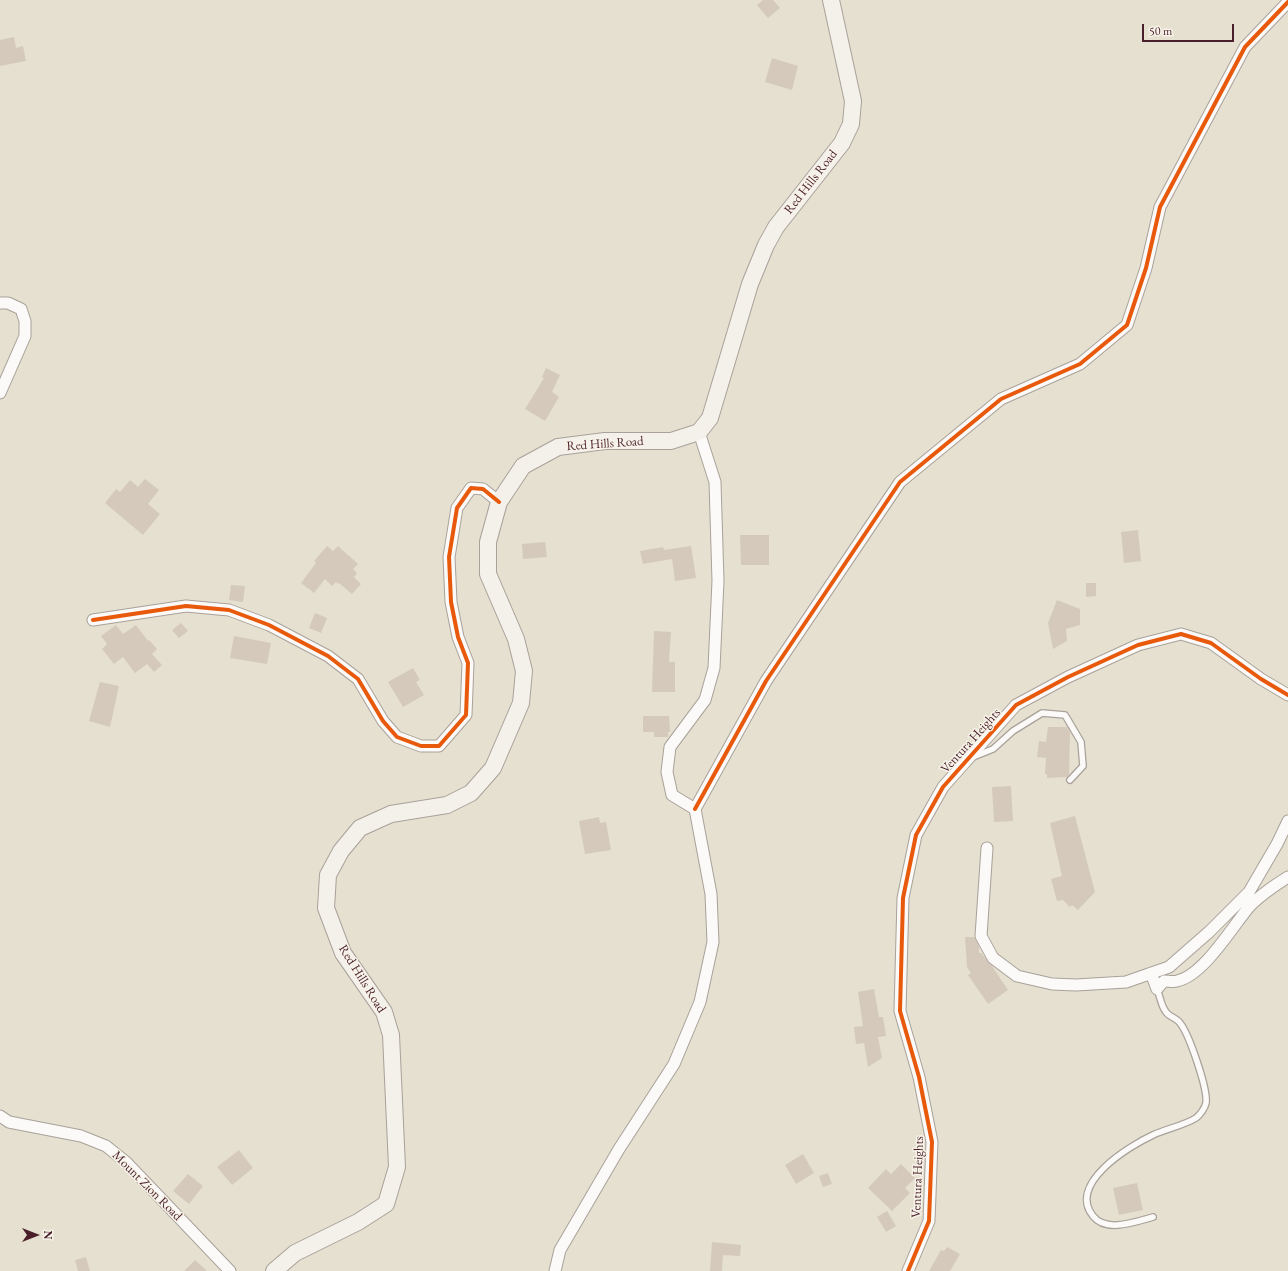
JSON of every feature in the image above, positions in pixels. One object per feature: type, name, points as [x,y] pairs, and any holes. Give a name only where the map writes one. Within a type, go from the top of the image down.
[{"type":"main road","name":"Red Hills Road","points":[[274,1271],[295,1253],[358,1222],[386,1204],[398,1167],[391,1035],[384,1012],[343,954],[326,908],[328,874],[341,852],[360,828],[391,814],[447,805],[472,793],[493,768],[521,703],[524,671],[516,639],[488,574],[488,542],[499,502],[523,466],[558,447],[605,441],[671,441],[699,432],[710,418],[750,284],[766,245],[776,227],[842,143],[851,124],[853,101],[831,0]]},
{"type":"street","points":[[556,1271],[560,1250],[619,1149],[674,1064],[700,1002],[713,942],[711,894],[695,809],[766,681],[900,482],[1001,399],[1080,364],[1127,325],[1146,268],[1160,207],[1245,47],[1288,2]]},
{"type":"street","points":[[0,303],[8,303],[21,309],[25,321],[25,336],[0,393]]},
{"type":"street","points":[[695,809],[672,795],[667,772],[670,747],[705,700],[714,668],[718,581],[715,482],[699,432]]},
{"type":"street","points":[[93,620],[186,606],[236,612],[269,625],[328,656],[358,679],[383,721],[398,737],[421,746],[439,746],[466,715],[468,663],[458,637],[451,602],[449,557],[457,508],[471,488],[483,489],[499,502]]},
{"type":"street","name":"Ventura Heights","points":[[908,1271],[929,1220],[932,1142],[919,1077],[900,1011],[903,898],[916,835],[943,787],[1016,705],[1068,677],[1138,645],[1181,634],[1211,642],[1261,679],[1288,695]]},
{"type":"street","points":[[987,848],[981,936],[993,958],[1017,976],[1052,984],[1076,985],[1126,982],[1169,967],[1209,932],[1249,892],[1277,844],[1288,821]]},
{"type":"street","points":[[1157,990],[1164,981],[1176,981],[1190,976],[1223,943],[1249,907],[1270,889],[1288,877]]},
{"type":"street","points":[[1151,973],[1157,990]]},
{"type":"street","name":"Mount Zion Road","points":[[0,1116],[9,1122],[81,1136],[106,1146],[126,1162],[230,1271]]},
{"type":"lane","points":[[968,759],[993,749],[1013,731],[1042,713],[1065,715],[1081,742],[1083,766],[1070,780]]},
{"type":"lane","points":[[1153,1217],[1134,1223],[1106,1224],[1096,1220],[1085,1199],[1087,1189],[1099,1173],[1126,1149],[1154,1134],[1196,1118],[1202,1112],[1206,1104],[1206,1093],[1199,1066],[1180,1022],[1166,1013],[1157,990]]},
{"type":"building","points":[[763,0],[773,0],[780,8],[768,18],[757,5]]},
{"type":"building","points":[[14,37],[16,48],[23,46],[26,61],[0,66],[0,40]]},
{"type":"building","points":[[772,58],[798,66],[792,90],[765,82]]},
{"type":"building","points":[[546,368],[560,375],[552,392],[559,397],[545,421],[525,409],[544,378],[542,377]]},
{"type":"building","points":[[145,479],[159,490],[148,504],[160,514],[143,535],[105,503],[116,489],[120,492],[130,480],[138,487]]},
{"type":"building","points":[[1138,530],[1141,561],[1124,563],[1121,532]]},
{"type":"building","points":[[740,535],[769,535],[769,565],[741,565]]},
{"type":"building","points":[[545,542],[547,557],[523,559],[522,544]]},
{"type":"building","points":[[327,546],[333,551],[338,546],[358,564],[353,569],[357,573],[354,577],[361,584],[352,594],[339,583],[338,584],[336,582],[332,586],[325,579],[314,593],[301,583],[316,563],[314,561]]},
{"type":"building","points":[[691,546],[696,578],[675,581],[672,559],[643,564],[640,551],[663,547],[664,550]]},
{"type":"building","points":[[1086,583],[1096,583],[1096,596],[1086,597]]},
{"type":"building","points":[[231,585],[245,586],[243,602],[229,600]]},
{"type":"building","points":[[1057,600],[1080,609],[1080,625],[1066,629],[1067,641],[1053,649],[1048,623]]},
{"type":"building","points":[[315,613],[327,618],[321,633],[309,628]]},
{"type":"building","points":[[181,623],[188,631],[179,638],[172,630]]},
{"type":"building","points":[[116,625],[123,634],[136,625],[148,641],[149,640],[157,649],[152,654],[162,665],[154,672],[147,664],[135,673],[123,657],[114,664],[102,649],[107,644],[101,636]]},
{"type":"building","points":[[654,631],[671,632],[669,662],[675,662],[675,692],[652,692]]},
{"type":"building","points":[[234,636],[271,643],[267,664],[230,658]]},
{"type":"building","points":[[413,668],[420,680],[416,682],[424,695],[403,707],[388,682]]},
{"type":"building","points":[[100,682],[119,686],[110,727],[89,721]]},
{"type":"building","points":[[643,716],[669,716],[670,732],[668,732],[668,737],[654,737],[654,732],[643,732]]},
{"type":"building","points":[[1048,727],[1067,727],[1070,732],[1069,775],[1067,777],[1047,778],[1047,774],[1045,774],[1046,758],[1037,757],[1039,741],[1046,742]]},
{"type":"building","points":[[1011,786],[1013,821],[994,822],[992,787]]},
{"type":"building","points":[[1075,816],[1095,892],[1078,910],[1072,905],[1070,907],[1063,900],[1057,901],[1051,879],[1062,876],[1050,823]]},
{"type":"building","points":[[599,817],[600,823],[606,822],[611,850],[585,854],[579,821]]},
{"type":"building","points":[[965,937],[974,937],[979,946],[979,953],[981,953],[992,966],[1008,990],[988,1004],[968,975],[971,973],[967,967]]},
{"type":"building","points":[[874,989],[879,1017],[883,1017],[886,1036],[878,1037],[882,1058],[868,1067],[864,1043],[856,1044],[854,1027],[863,1026],[858,992]]},
{"type":"building","points":[[239,1150],[253,1168],[232,1185],[217,1167]]},
{"type":"building","points":[[803,1154],[814,1173],[796,1184],[785,1165]]},
{"type":"building","points":[[901,1164],[915,1178],[905,1188],[910,1193],[892,1211],[868,1188],[886,1169],[891,1174]]},
{"type":"building","points":[[828,1173],[832,1184],[823,1187],[819,1176]]},
{"type":"building","points":[[188,1174],[203,1186],[189,1204],[173,1191]]},
{"type":"building","points":[[1137,1183],[1143,1210],[1119,1215],[1113,1188]]},
{"type":"building","points":[[887,1211],[896,1226],[886,1232],[877,1217]]},
{"type":"building","points":[[712,1242],[741,1245],[740,1256],[723,1255],[722,1271],[710,1271]]},
{"type":"building","points":[[947,1247],[960,1254],[950,1271],[929,1271],[941,1250],[944,1251]]},
{"type":"building","points":[[86,1257],[90,1271],[78,1271],[75,1260]]},
{"type":"building","points":[[195,1260],[207,1271],[184,1271]]},
{"type":"cycle path","points":[[695,809],[766,681],[900,482],[1001,399],[1080,364],[1127,325],[1146,268],[1160,207],[1245,47],[1288,2]]},
{"type":"cycle path","points":[[93,620],[186,606],[229,610],[269,625],[328,656],[358,679],[383,721],[397,737],[421,746],[439,746],[466,715],[468,663],[458,637],[451,602],[449,557],[457,508],[471,488],[483,489],[499,502]]},
{"type":"cycle path","points":[[908,1271],[929,1221],[932,1142],[919,1077],[900,1011],[903,898],[916,835],[943,787],[1016,705],[1068,677],[1138,645],[1181,634],[1211,643],[1261,679],[1288,695]]}]
